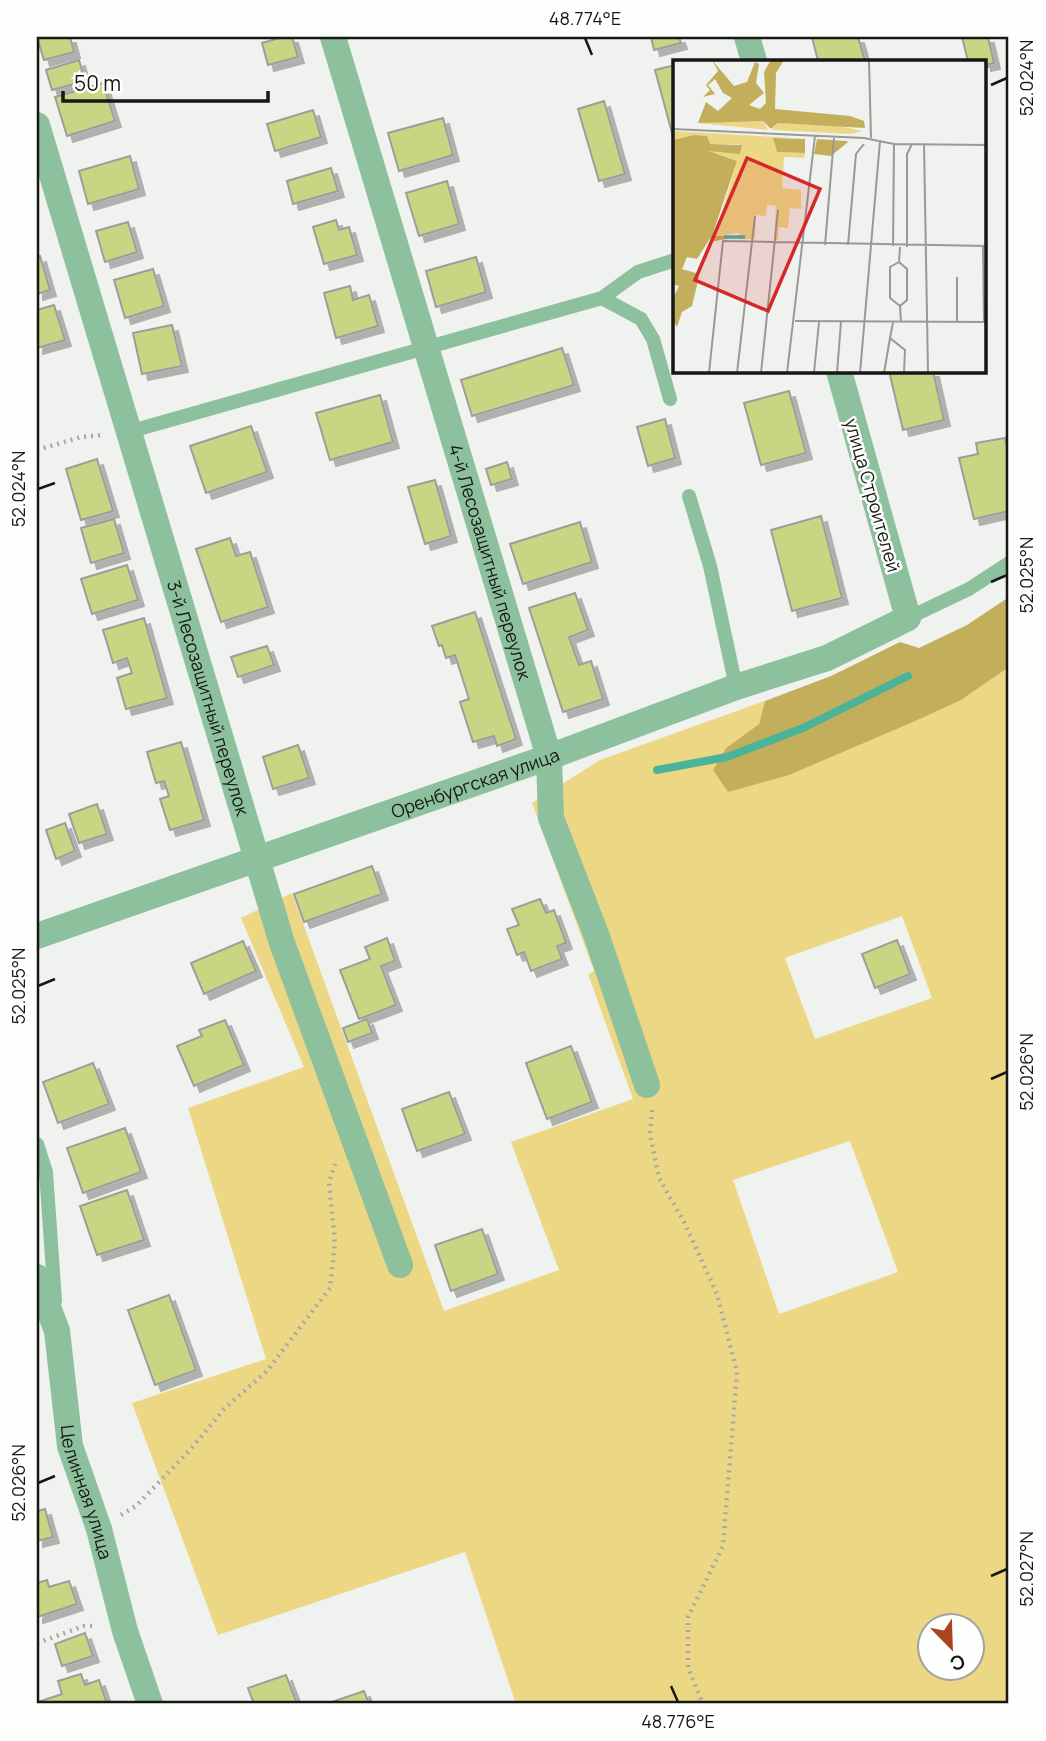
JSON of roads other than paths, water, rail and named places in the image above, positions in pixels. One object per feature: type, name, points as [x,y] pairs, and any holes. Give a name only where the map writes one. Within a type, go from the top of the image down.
[{"type":"street","name":"4-й Лесозащитный переулок","points":[[333,37],[549,757],[551,818],[596,934],[647,1085]]},
{"type":"street","points":[[747,37],[754,60]]},
{"type":"street","name":"3-й Лесозащитный переулок","points":[[37,125],[282,943],[400,1265]]},
{"type":"street","name":"улица Строителей","points":[[840,373],[908,618]]},
{"type":"street","name":"Оренбургская улица","points":[[37,936],[549,757],[736,687],[827,658],[908,618]]},
{"type":"street","name":"Целинная улица","points":[[37,1277],[57,1331],[70,1446],[99,1529],[125,1631],[149,1704]]},
{"type":"lane","points":[[128,432],[602,298],[638,272],[673,261]]},
{"type":"lane","points":[[602,298],[642,319],[653,338],[670,399]]},
{"type":"lane","points":[[689,496],[710,566],[736,687]]},
{"type":"lane","points":[[908,618],[969,589],[1009,564]]},
{"type":"lane","points":[[37,1144],[46,1172],[57,1331]]},
{"type":"waterway","points":[[657,770],[727,757],[803,728],[908,676]]}]
